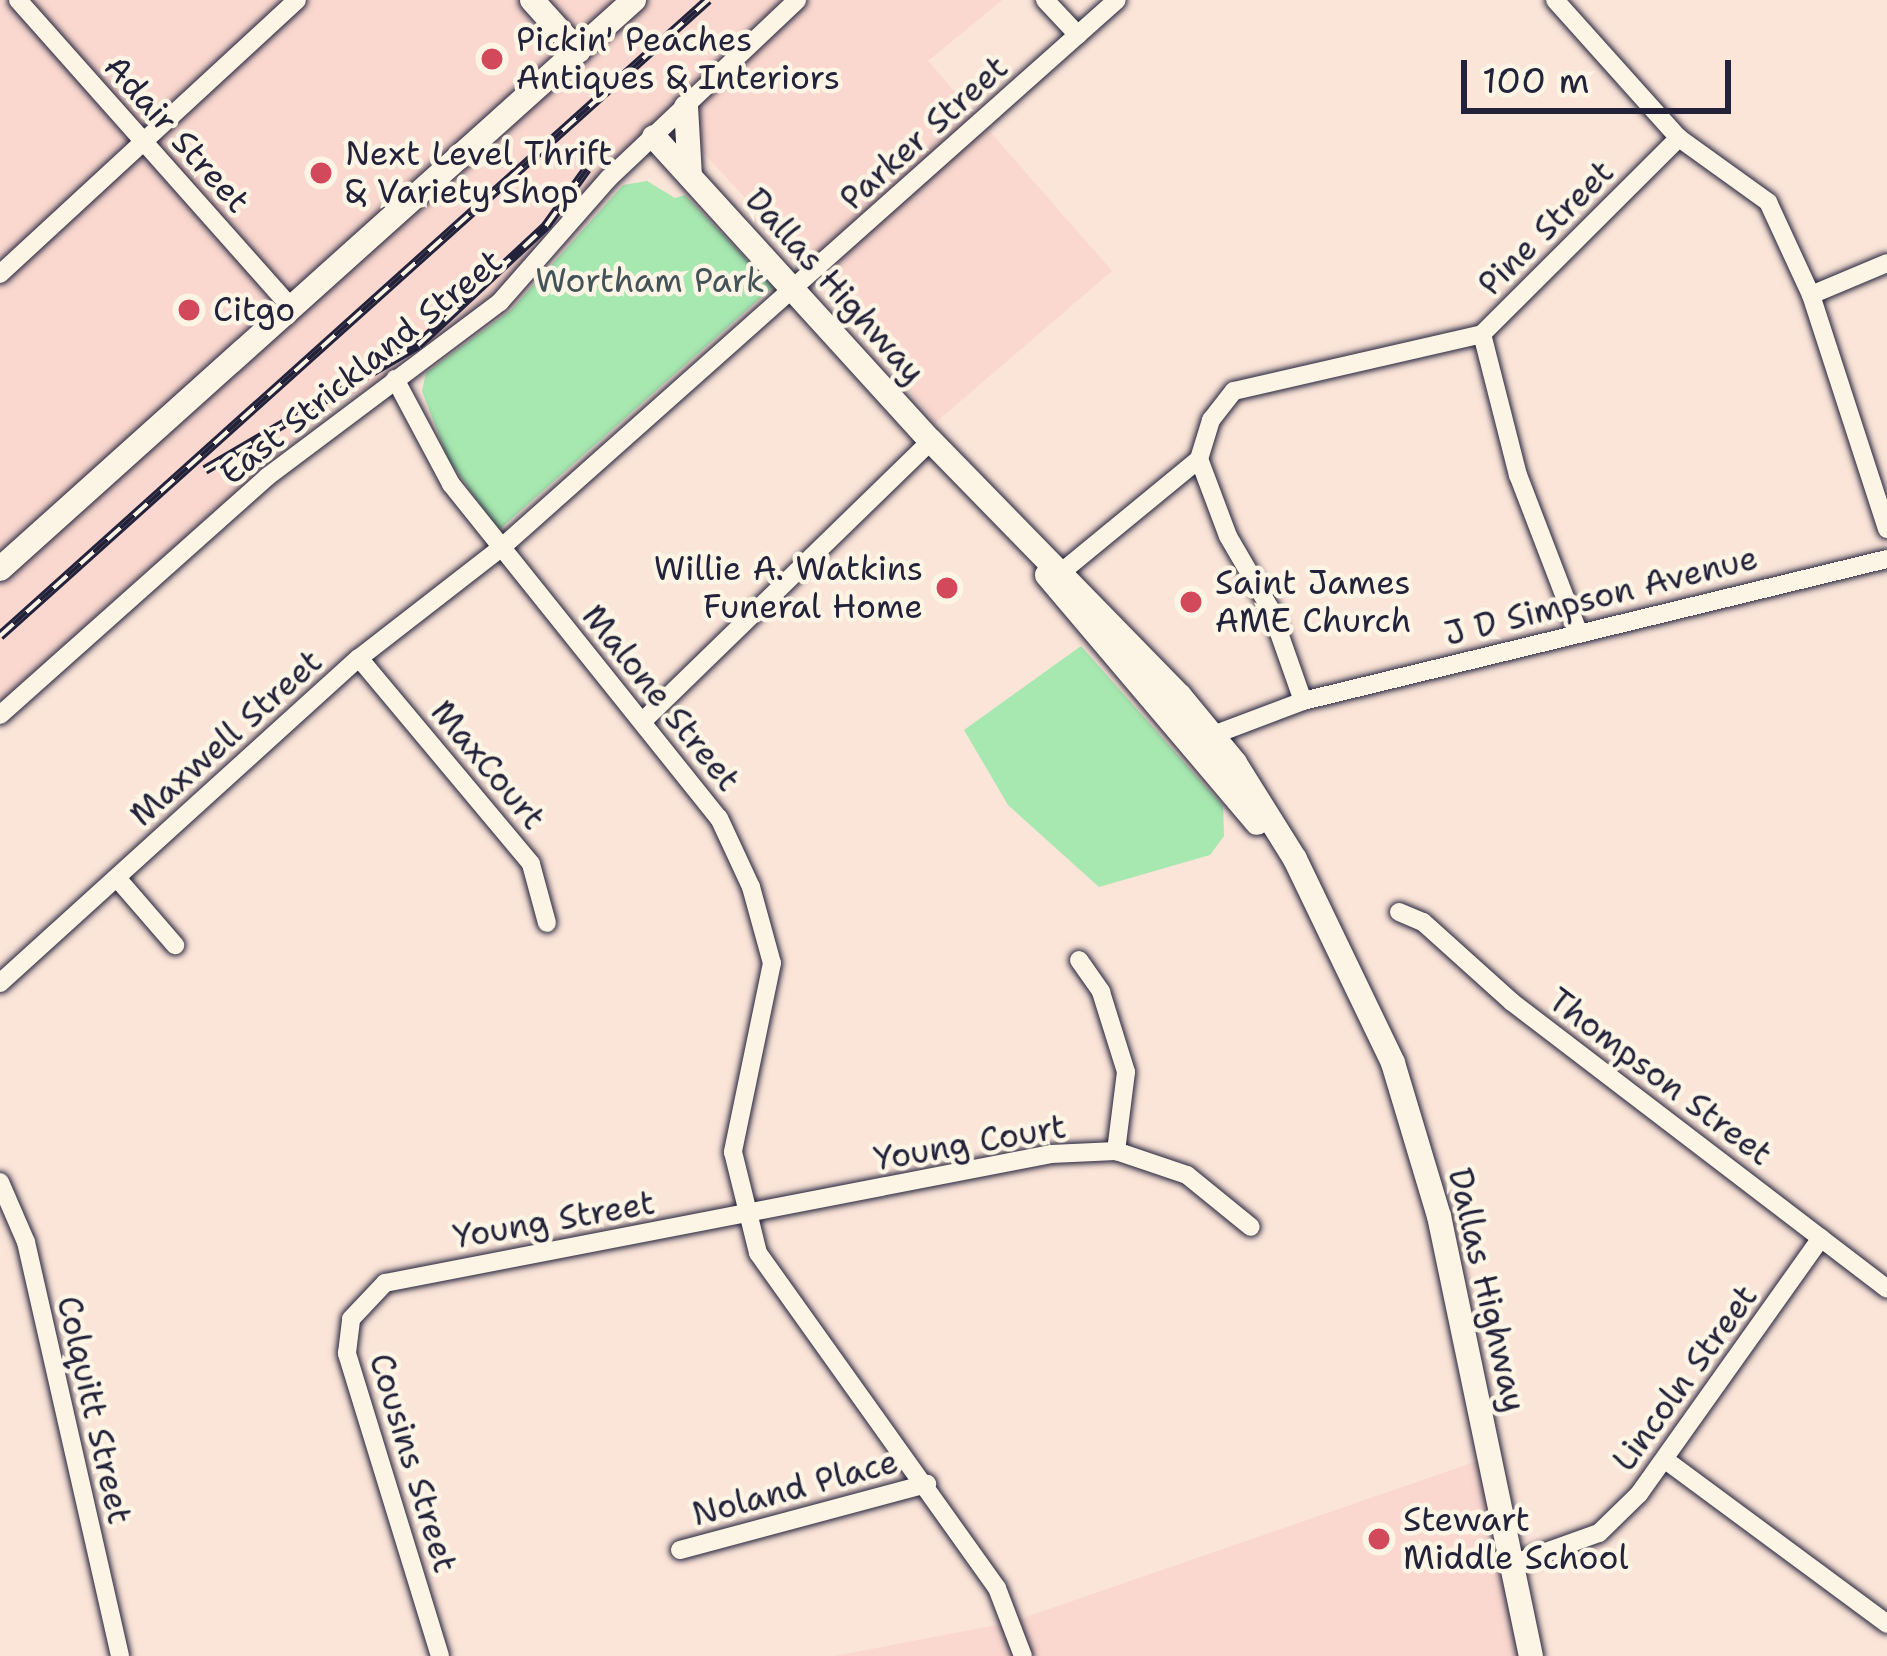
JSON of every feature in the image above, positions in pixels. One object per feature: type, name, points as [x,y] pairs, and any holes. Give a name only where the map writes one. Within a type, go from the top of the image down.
[{"type":"main road","points":[[532,0],[578,51]]},
{"type":"main road","points":[[3,560],[634,0]]},
{"type":"main road","points":[[686,107],[690,176]]},
{"type":"main road","name":"Dallas Highway","points":[[654,137],[1203,738]]},
{"type":"main road","name":"Dallas Highway","points":[[967,478],[1064,570],[1203,738],[1295,859],[1340,951],[1394,1064],[1439,1216],[1531,1656]]},
{"type":"street","name":"Adair Street","points":[[18,0],[291,308]]},
{"type":"street","points":[[0,274],[297,0]]},
{"type":"street","name":"East Strickland Street","points":[[0,715],[267,477],[500,302],[654,137],[797,0]]},
{"type":"street","points":[[1045,0],[1078,35]]},
{"type":"street","name":"Parker Street","points":[[501,548],[1117,0]]},
{"type":"street","points":[[1555,0],[1679,138],[1768,202],[1811,295],[1887,529]]},
{"type":"street","name":"Pine Street","points":[[1199,459],[1210,420],[1234,391],[1482,334],[1679,138]]},
{"type":"street","points":[[1811,295],[1887,263]]},
{"type":"street","points":[[1482,334],[1518,475],[1578,631]]},
{"type":"street","name":"Malone Street","points":[[395,379],[451,484],[645,719],[719,818],[751,887],[772,963],[734,1152],[758,1253],[997,1588],[1023,1656]]},
{"type":"street","points":[[645,719],[932,441]]},
{"type":"street","points":[[1064,570],[1199,459],[1228,536],[1271,610],[1303,701]]},
{"type":"street","name":"Maxwell Street","points":[[0,983],[359,658],[501,548]]},
{"type":"street","name":"J D Simpson Avenue","points":[[1203,738],[1303,701],[1887,559]]},
{"type":"street","name":"MaxCourt","points":[[359,658],[531,864],[547,922]]},
{"type":"street","points":[[116,878],[175,945]]},
{"type":"street","name":"Thompson Street","points":[[1399,912],[1423,922],[1512,1002],[1887,1289]]},
{"type":"street","points":[[1079,961],[1101,992],[1126,1072],[1116,1151]]},
{"type":"street","name":"Young Court","points":[[751,1217],[1051,1154],[1116,1151],[1187,1174],[1251,1227]]},
{"type":"street","name":"Colquitt Street","points":[[0,1182],[26,1242],[120,1656]]},
{"type":"street","name":"Young Street","points":[[370,1292],[523,1253],[751,1217]]},
{"type":"street","name":"Lincoln Street","points":[[1515,1563],[1599,1533],[1667,1461],[1821,1238]]},
{"type":"street","name":"Cousins Street","points":[[370,1292],[351,1319],[347,1353],[440,1656]]},
{"type":"street","points":[[1667,1461],[1887,1624]]},
{"type":"street","name":"Noland Place","points":[[680,1550],[927,1484]]},
{"type":"shaded area","points":[[0,0],[1002,0],[928,61],[1112,271],[935,423],[825,284],[685,133],[592,184],[495,295],[395,379],[342,398],[0,701]]},
{"type":"shaded area","name":"Stewart Middle School","points":[[1492,1456],[1528,1656],[835,1656],[1012,1622]]},
{"type":"green space","name":"Wortham Park","points":[[647,181],[675,198],[685,195],[773,287],[499,530],[448,459],[422,391],[426,373],[511,310],[623,185]]},
{"type":"green space","points":[[1081,646],[1223,806],[1224,836],[1210,855],[1099,887],[1008,805],[964,730]]},
{"type":"railway","points":[[0,636],[708,0]]},
{"type":"railway","points":[[205,470],[418,345],[546,226],[587,169]]},
{"type":"place","name":"Pickin' Peaches Antiques & Interiors","points":[[492,59]]},
{"type":"place","name":"Next Level Thrift & Variety Shop","points":[[321,173]]},
{"type":"place","name":"Citgo","points":[[189,310]]},
{"type":"place","name":"Willie A. Watkins Funeral Home","points":[[947,588]]},
{"type":"place","name":"Saint James AME Church","points":[[1191,602]]},
{"type":"place","name":"Stewart Middle School","points":[[1379,1539]]}]
